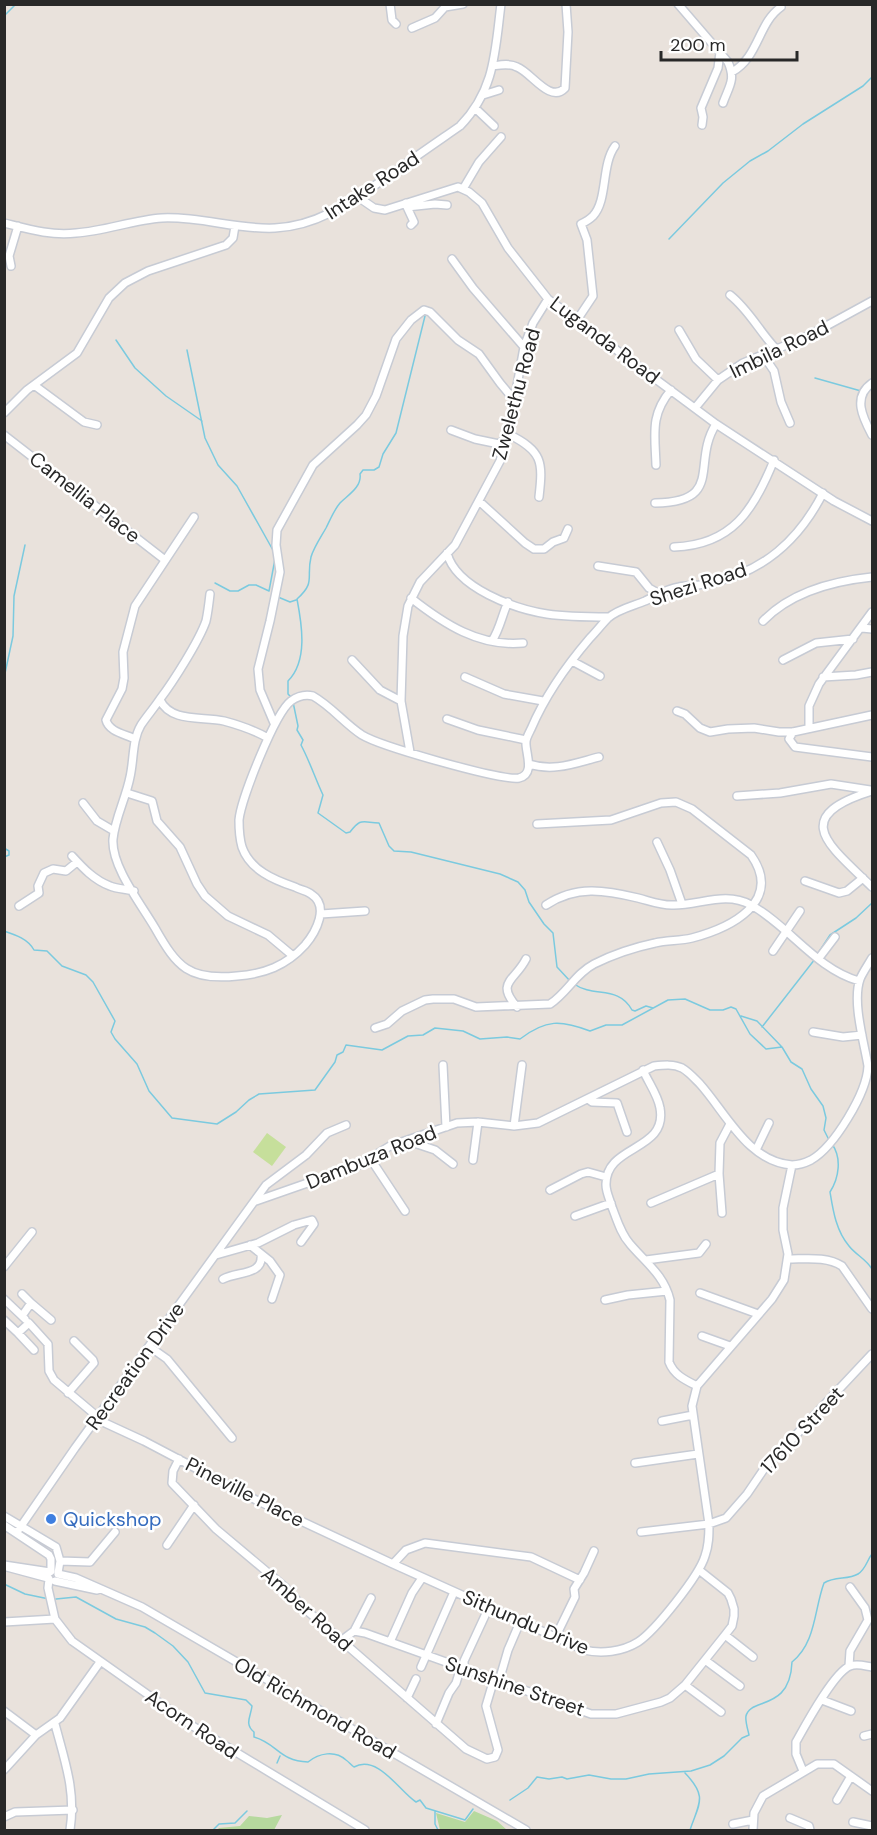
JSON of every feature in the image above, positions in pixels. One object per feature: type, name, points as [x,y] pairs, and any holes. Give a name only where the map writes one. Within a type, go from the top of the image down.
[{"type":"street","points":[[390,4],[392,20],[396,24]]},
{"type":"street","points":[[412,28],[435,18],[445,7],[463,4]]},
{"type":"street","name":"Intake Road","points":[[4,223],[43,232],[72,234],[163,218],[275,228],[302,224],[329,215],[460,126],[475,108],[483,95],[493,66],[501,4]]},
{"type":"street","points":[[493,66],[518,67],[545,90],[561,92],[565,88],[566,77],[568,32],[566,4]]},
{"type":"street","points":[[678,4],[728,62],[732,72],[731,85],[723,103]]},
{"type":"street","points":[[732,72],[743,65],[754,50],[771,15],[781,6]]},
{"type":"street","points":[[702,125],[701,108],[718,68],[720,52]]},
{"type":"street","points":[[483,95],[500,90]]},
{"type":"street","points":[[475,108],[494,126]]},
{"type":"street","points":[[407,205],[458,187],[463,189],[466,180],[479,162],[501,137]]},
{"type":"street","points":[[577,320],[593,296],[587,240],[581,224],[592,217],[598,207],[607,166],[615,146]]},
{"type":"street","name":"Luganda Road","points":[[463,189],[482,203],[508,248],[548,299],[716,423],[846,508],[873,521]]},
{"type":"street","points":[[358,197],[369,206],[379,210],[407,205],[447,205]]},
{"type":"street","points":[[407,205],[414,222],[411,225]]},
{"type":"street","points":[[11,266],[9,256],[18,226]]},
{"type":"street","points":[[4,413],[34,385],[77,354],[109,298],[120,287],[148,271],[226,245],[233,238],[235,226]]},
{"type":"street","points":[[452,259],[473,288],[524,347]]},
{"type":"street","points":[[730,295],[749,312],[760,332],[776,349]]},
{"type":"street","name":"Zwelethu Road","points":[[410,752],[401,701],[405,621],[411,598],[420,582],[455,545],[500,461],[508,435],[524,347],[533,323],[548,299]]},
{"type":"street","name":"Imbila Road","points":[[695,408],[718,380],[743,363],[808,336],[873,301]]},
{"type":"street","points":[[274,723],[260,690],[258,666],[280,572],[276,537],[283,518],[300,492],[313,465],[366,415],[376,396],[392,347],[400,333],[420,312],[427,310],[458,340],[478,354],[515,401]]},
{"type":"street","points":[[679,330],[696,359],[718,380]]},
{"type":"street","points":[[763,355],[774,371],[781,402],[790,423]]},
{"type":"street","points":[[873,383],[864,392],[860,404],[866,423],[873,435]]},
{"type":"street","points":[[34,385],[84,422],[97,425]]},
{"type":"street","points":[[656,465],[655,417],[658,408],[671,390]]},
{"type":"street","points":[[655,503],[686,499],[698,490],[704,474],[707,440],[716,423]]},
{"type":"street","points":[[451,430],[475,439],[499,444],[508,435],[524,443],[539,457],[541,467],[539,497]]},
{"type":"street","name":"Camellia Place","points":[[4,435],[165,560]]},
{"type":"street","points":[[674,547],[708,542],[739,520],[757,499],[774,460]]},
{"type":"street","name":"Shezi Road","points":[[526,740],[543,701],[572,661],[609,617],[658,593],[678,587],[710,584],[748,570],[787,545],[800,531],[823,493]]},
{"type":"street","points":[[479,501],[534,549],[542,550],[564,538],[568,529]]},
{"type":"street","points":[[135,739],[112,729],[106,720],[123,683],[123,652],[132,615],[141,595],[194,517]]},
{"type":"street","points":[[447,553],[451,565],[457,572],[487,594],[528,610],[550,615],[609,617]]},
{"type":"street","points":[[598,566],[636,572],[649,588],[658,593]]},
{"type":"street","points":[[762,621],[778,608],[808,591],[844,581],[873,577]]},
{"type":"street","points":[[210,594],[202,630],[160,700],[140,726],[135,739],[127,793],[114,831],[113,844],[117,861],[176,961],[195,973],[220,977],[261,974],[285,963],[312,935],[321,914],[321,906],[314,895],[266,874],[250,861],[241,844],[239,820],[242,805],[274,723],[291,701],[297,697],[309,695],[318,699],[374,742],[505,778],[518,778],[528,772],[526,740],[478,730],[447,718]]},
{"type":"street","points":[[411,598],[473,638],[523,643]]},
{"type":"street","points":[[492,640],[497,634],[508,602]]},
{"type":"street","points":[[809,728],[809,706],[823,677],[873,612]]},
{"type":"street","points":[[862,628],[873,629]]},
{"type":"street","points":[[783,660],[816,643],[853,639]]},
{"type":"street","points":[[352,660],[380,690],[401,701]]},
{"type":"street","points":[[572,661],[600,676]]},
{"type":"street","points":[[823,677],[873,672]]},
{"type":"street","points":[[465,677],[504,694],[543,701]]},
{"type":"street","points":[[160,700],[163,707],[180,716],[221,721],[248,728],[268,738]]},
{"type":"street","points":[[677,711],[685,714],[705,731],[710,732],[754,728],[793,732],[873,715]]},
{"type":"street","points":[[793,732],[789,739],[795,747],[873,757]]},
{"type":"street","points":[[529,764],[545,768],[562,767],[599,757]]},
{"type":"street","points":[[737,796],[780,793],[831,784],[873,791]]},
{"type":"street","points":[[873,791],[833,807],[823,821],[822,829],[833,848],[873,887]]},
{"type":"street","points":[[127,793],[152,801],[158,821],[180,847],[205,896],[228,916],[268,935],[293,956]]},
{"type":"street","points":[[375,1028],[387,1024],[402,1011],[425,1000],[454,999],[476,1007],[550,1004],[575,977],[595,964],[654,943],[689,939],[708,933],[746,914],[754,906],[761,885],[756,863],[751,855],[692,809],[682,804],[668,801],[611,820],[537,824]]},
{"type":"street","points":[[83,803],[99,823],[114,831]]},
{"type":"street","points":[[657,842],[682,904]]},
{"type":"street","points":[[19,906],[39,893],[38,886],[44,873],[53,869],[66,871],[75,859],[86,871],[106,884],[134,891]]},
{"type":"street","points":[[805,881],[843,893],[863,878]]},
{"type":"street","points":[[546,905],[561,895],[601,890],[655,903],[682,904],[722,898],[737,900],[754,906],[838,973],[859,981]]},
{"type":"street","points":[[321,914],[365,911]]},
{"type":"street","points":[[773,951],[800,911]]},
{"type":"street","points":[[819,958],[835,937]]},
{"type":"street","points":[[643,1070],[660,1108],[660,1119],[651,1138],[618,1157],[612,1163],[606,1177],[606,1188],[627,1240],[660,1275],[668,1291],[669,1362],[675,1373],[697,1386],[775,1294],[784,1280],[788,1259],[782,1220],[792,1165],[810,1160],[824,1150],[868,1077],[857,1002],[859,981],[873,958]]},
{"type":"street","points":[[517,1007],[508,996],[507,987],[526,959]]},
{"type":"street","points":[[813,1032],[843,1037],[862,1035]]},
{"type":"street","points":[[443,1065],[446,1127]]},
{"type":"street","points":[[514,1126],[522,1065]]},
{"type":"street","name":"Dambuza Road","points":[[256,1201],[345,1171],[390,1146],[457,1123],[478,1122],[514,1126],[538,1123],[643,1070],[668,1065],[683,1069],[705,1090],[730,1124],[756,1150],[776,1163],[792,1165]]},
{"type":"street","points":[[588,1099],[592,1102],[617,1102],[627,1132]]},
{"type":"street","points":[[473,1160],[478,1122]]},
{"type":"street","points":[[756,1150],[769,1123]]},
{"type":"street","points":[[722,1213],[719,1174],[720,1143],[730,1124]]},
{"type":"street","name":"Recreation Drive","points":[[17,1532],[75,1448],[266,1185],[306,1155],[327,1133],[346,1125]]},
{"type":"street","points":[[402,1142],[411,1141],[435,1150],[453,1164]]},
{"type":"street","points":[[370,1158],[405,1211]]},
{"type":"street","points":[[550,1190],[588,1172],[606,1177]]},
{"type":"street","points":[[651,1203],[719,1174]]},
{"type":"street","points":[[575,1216],[611,1203]]},
{"type":"street","points":[[216,1255],[258,1243],[299,1223],[312,1220],[315,1224],[301,1242]]},
{"type":"street","points":[[4,1267],[32,1232]]},
{"type":"street","points":[[646,1260],[699,1253],[706,1244]]},
{"type":"street","points":[[250,1245],[270,1261],[280,1275],[272,1299]]},
{"type":"street","points":[[223,1279],[258,1268],[262,1261],[261,1254]]},
{"type":"street","points":[[788,1259],[827,1259],[838,1263],[873,1309]]},
{"type":"street","points":[[605,1299],[668,1291]]},
{"type":"street","points":[[700,1293],[758,1314]]},
{"type":"street","points":[[22,1294],[51,1320]]},
{"type":"street","name":"Pineville Place","points":[[4,1299],[48,1344],[50,1375],[98,1418],[256,1500],[393,1564]]},
{"type":"street","points":[[22,1316],[31,1303]]},
{"type":"street","points":[[4,1320],[34,1350]]},
{"type":"street","points":[[18,1333],[29,1323]]},
{"type":"street","points":[[702,1336],[730,1346]]},
{"type":"street","points":[[69,1393],[94,1363],[74,1341]]},
{"type":"street","points":[[150,1347],[167,1359],[232,1438]]},
{"type":"street","name":"17610 Street","points":[[709,1524],[721,1521],[729,1515],[768,1464],[873,1354]]},
{"type":"street","name":"Sithundu Drive","points":[[393,1564],[584,1650],[603,1653],[637,1643],[651,1632],[699,1570],[709,1540],[709,1524],[692,1406],[697,1386]]},
{"type":"street","points":[[662,1421],[693,1415]]},
{"type":"street","points":[[635,1463],[698,1454]]},
{"type":"street","name":"Amber Road","points":[[179,1459],[173,1471],[172,1483],[216,1529],[285,1587],[304,1608],[436,1724],[466,1749],[487,1759],[492,1759],[498,1754],[495,1734],[486,1706],[496,1680]]},
{"type":"street","points":[[167,1545],[194,1505]]},
{"type":"street","points":[[4,1516],[56,1547],[60,1562],[90,1562],[115,1532]]},
{"type":"street","points":[[641,1532],[709,1524]]},
{"type":"street","points":[[4,1526],[17,1532],[49,1555],[53,1576]]},
{"type":"street","points":[[393,1564],[406,1550],[425,1543],[531,1557],[580,1580]]},
{"type":"street","points":[[555,1638],[570,1608],[574,1589],[594,1551]]},
{"type":"street","name":"Acorn Road","points":[[60,1562],[48,1591],[55,1619],[72,1641],[242,1757],[366,1830]]},
{"type":"street","name":"Old Richmond Road","points":[[4,1565],[53,1576],[76,1578],[142,1608],[526,1830]]},
{"type":"street","name":"Sunshine Street","points":[[354,1631],[591,1714],[616,1714],[661,1702],[685,1685],[732,1626],[734,1616],[728,1593],[699,1570]]},
{"type":"street","points":[[390,1642],[412,1593],[422,1578]]},
{"type":"street","points":[[849,1666],[850,1651],[868,1620],[865,1608],[850,1587]]},
{"type":"street","points":[[422,1667],[454,1592]]},
{"type":"street","points":[[342,1640],[354,1631],[371,1598]]},
{"type":"street","points":[[436,1724],[489,1607]]},
{"type":"street","points":[[4,1622],[55,1619]]},
{"type":"street","points":[[496,1680],[520,1622]]},
{"type":"street","points":[[725,1635],[753,1658]]},
{"type":"street","points":[[705,1660],[740,1686]]},
{"type":"street","points":[[4,1770],[36,1735],[55,1724],[100,1662]]},
{"type":"street","points":[[803,1770],[796,1754],[796,1742],[835,1678],[849,1666],[873,1667]]},
{"type":"street","points":[[407,1698],[416,1679]]},
{"type":"street","points":[[685,1685],[721,1712]]},
{"type":"street","points":[[822,1700],[851,1712]]},
{"type":"street","points":[[5,1711],[36,1735]]},
{"type":"street","points":[[55,1724],[72,1794],[73,1810],[70,1830]]},
{"type":"street","points":[[864,1736],[873,1734]]},
{"type":"street","points":[[753,1830],[755,1809],[763,1796],[803,1770],[817,1764],[834,1764],[873,1791]]},
{"type":"street","points":[[837,1800],[852,1776]]},
{"type":"street","points":[[4,1817],[15,1812],[73,1810]]},
{"type":"street","points":[[790,1818],[809,1826],[810,1830]]},
{"type":"street","points":[[733,1824],[753,1821]]},
{"type":"street","points":[[852,1822],[873,1826]]},
{"type":"green space","points":[[267,1133],[286,1147],[272,1166],[253,1152]]},
{"type":"green space","points":[[474,1811],[497,1821],[507,1830],[440,1830],[436,1813],[465,1822]]},
{"type":"green space","points":[[282,1815],[274,1830],[217,1830],[240,1826],[249,1816],[267,1818]]},
{"type":"waterway","points":[[4,16],[16,4]]},
{"type":"waterway","points":[[669,239],[723,183],[750,161],[863,86],[872,77]]},
{"type":"waterway","points":[[291,697],[288,694],[288,681],[299,663],[302,642],[297,599],[308,584],[312,553],[340,503],[357,487],[360,474],[363,470],[374,470],[379,467],[383,454],[396,433],[425,316]]},
{"type":"waterway","points":[[116,340],[135,368],[166,396],[202,421]]},
{"type":"waterway","points":[[187,350],[205,438],[218,465],[237,486],[274,552]]},
{"type":"waterway","points":[[815,378],[861,391]]},
{"type":"waterway","points":[[4,678],[13,636],[14,596],[25,545]]},
{"type":"waterway","points":[[269,591],[275,559]]},
{"type":"waterway","points":[[215,583],[230,591],[238,591],[249,585],[256,585],[269,591]]},
{"type":"waterway","points":[[278,597],[290,602],[296,600]]},
{"type":"waterway","points":[[293,702],[297,730],[303,740],[301,745],[323,795],[318,813],[346,833],[362,822],[379,823],[389,846],[394,851],[411,852],[500,874],[518,882],[544,924],[553,933],[557,967],[570,981]]},
{"type":"waterway","points":[[4,848],[9,851],[9,855],[4,857]]},
{"type":"waterway","points":[[817,955],[830,935],[856,918],[872,903]]},
{"type":"waterway","points":[[4,931],[25,940],[34,950],[47,951],[62,966],[86,975],[93,982],[115,1021],[111,1032],[115,1039],[137,1064],[149,1091],[172,1118],[217,1124],[259,1094],[315,1090],[346,1045],[382,1050],[408,1036],[423,1035],[435,1028],[463,1031],[480,1039],[507,1037],[520,1039],[529,1032],[554,1023],[590,1031],[606,1025],[622,1025],[668,1000],[685,999],[710,1010],[723,1010],[731,1007],[736,1009],[750,1034],[766,1049],[782,1047],[791,1062],[802,1069],[811,1089],[823,1106],[826,1118],[824,1130],[829,1140]]},
{"type":"waterway","points":[[762,1027],[815,959]]},
{"type":"waterway","points":[[574,984],[620,997],[635,1011],[646,1006],[653,1008]]},
{"type":"waterway","points":[[741,1016],[757,1021],[781,1046]]},
{"type":"waterway","points":[[832,1144],[838,1162],[836,1181],[830,1192],[836,1220],[845,1240],[872,1269]]},
{"type":"waterway","points":[[510,1800],[528,1788],[537,1777],[567,1779],[589,1775],[626,1779],[649,1774],[691,1771],[710,1765],[724,1756],[742,1738],[749,1735],[746,1723],[749,1710],[770,1701],[785,1689],[790,1678],[792,1662],[800,1654],[810,1636],[824,1583],[858,1574],[863,1570],[872,1554]]},
{"type":"waterway","points":[[4,1584],[25,1594],[49,1599]]},
{"type":"waterway","points":[[56,1599],[76,1597],[116,1619],[145,1627],[155,1633],[173,1646],[188,1662],[205,1693],[246,1700],[252,1706],[249,1726],[254,1732],[254,1737],[291,1759],[308,1762],[317,1756],[337,1755],[354,1767],[363,1764],[380,1770],[416,1802],[420,1800],[426,1808],[465,1820],[473,1809]]},
{"type":"waterway","points":[[277,1763],[280,1756]]},
{"type":"waterway","points":[[685,1773],[697,1788],[700,1800],[690,1830]]},
{"type":"waterway","points":[[213,1830],[219,1824],[235,1823],[247,1811]]},
{"type":"waterway","points":[[435,1811],[435,1824],[438,1830]]},
{"type":"place","name":"Quickshop","points":[[51,1519]]}]
